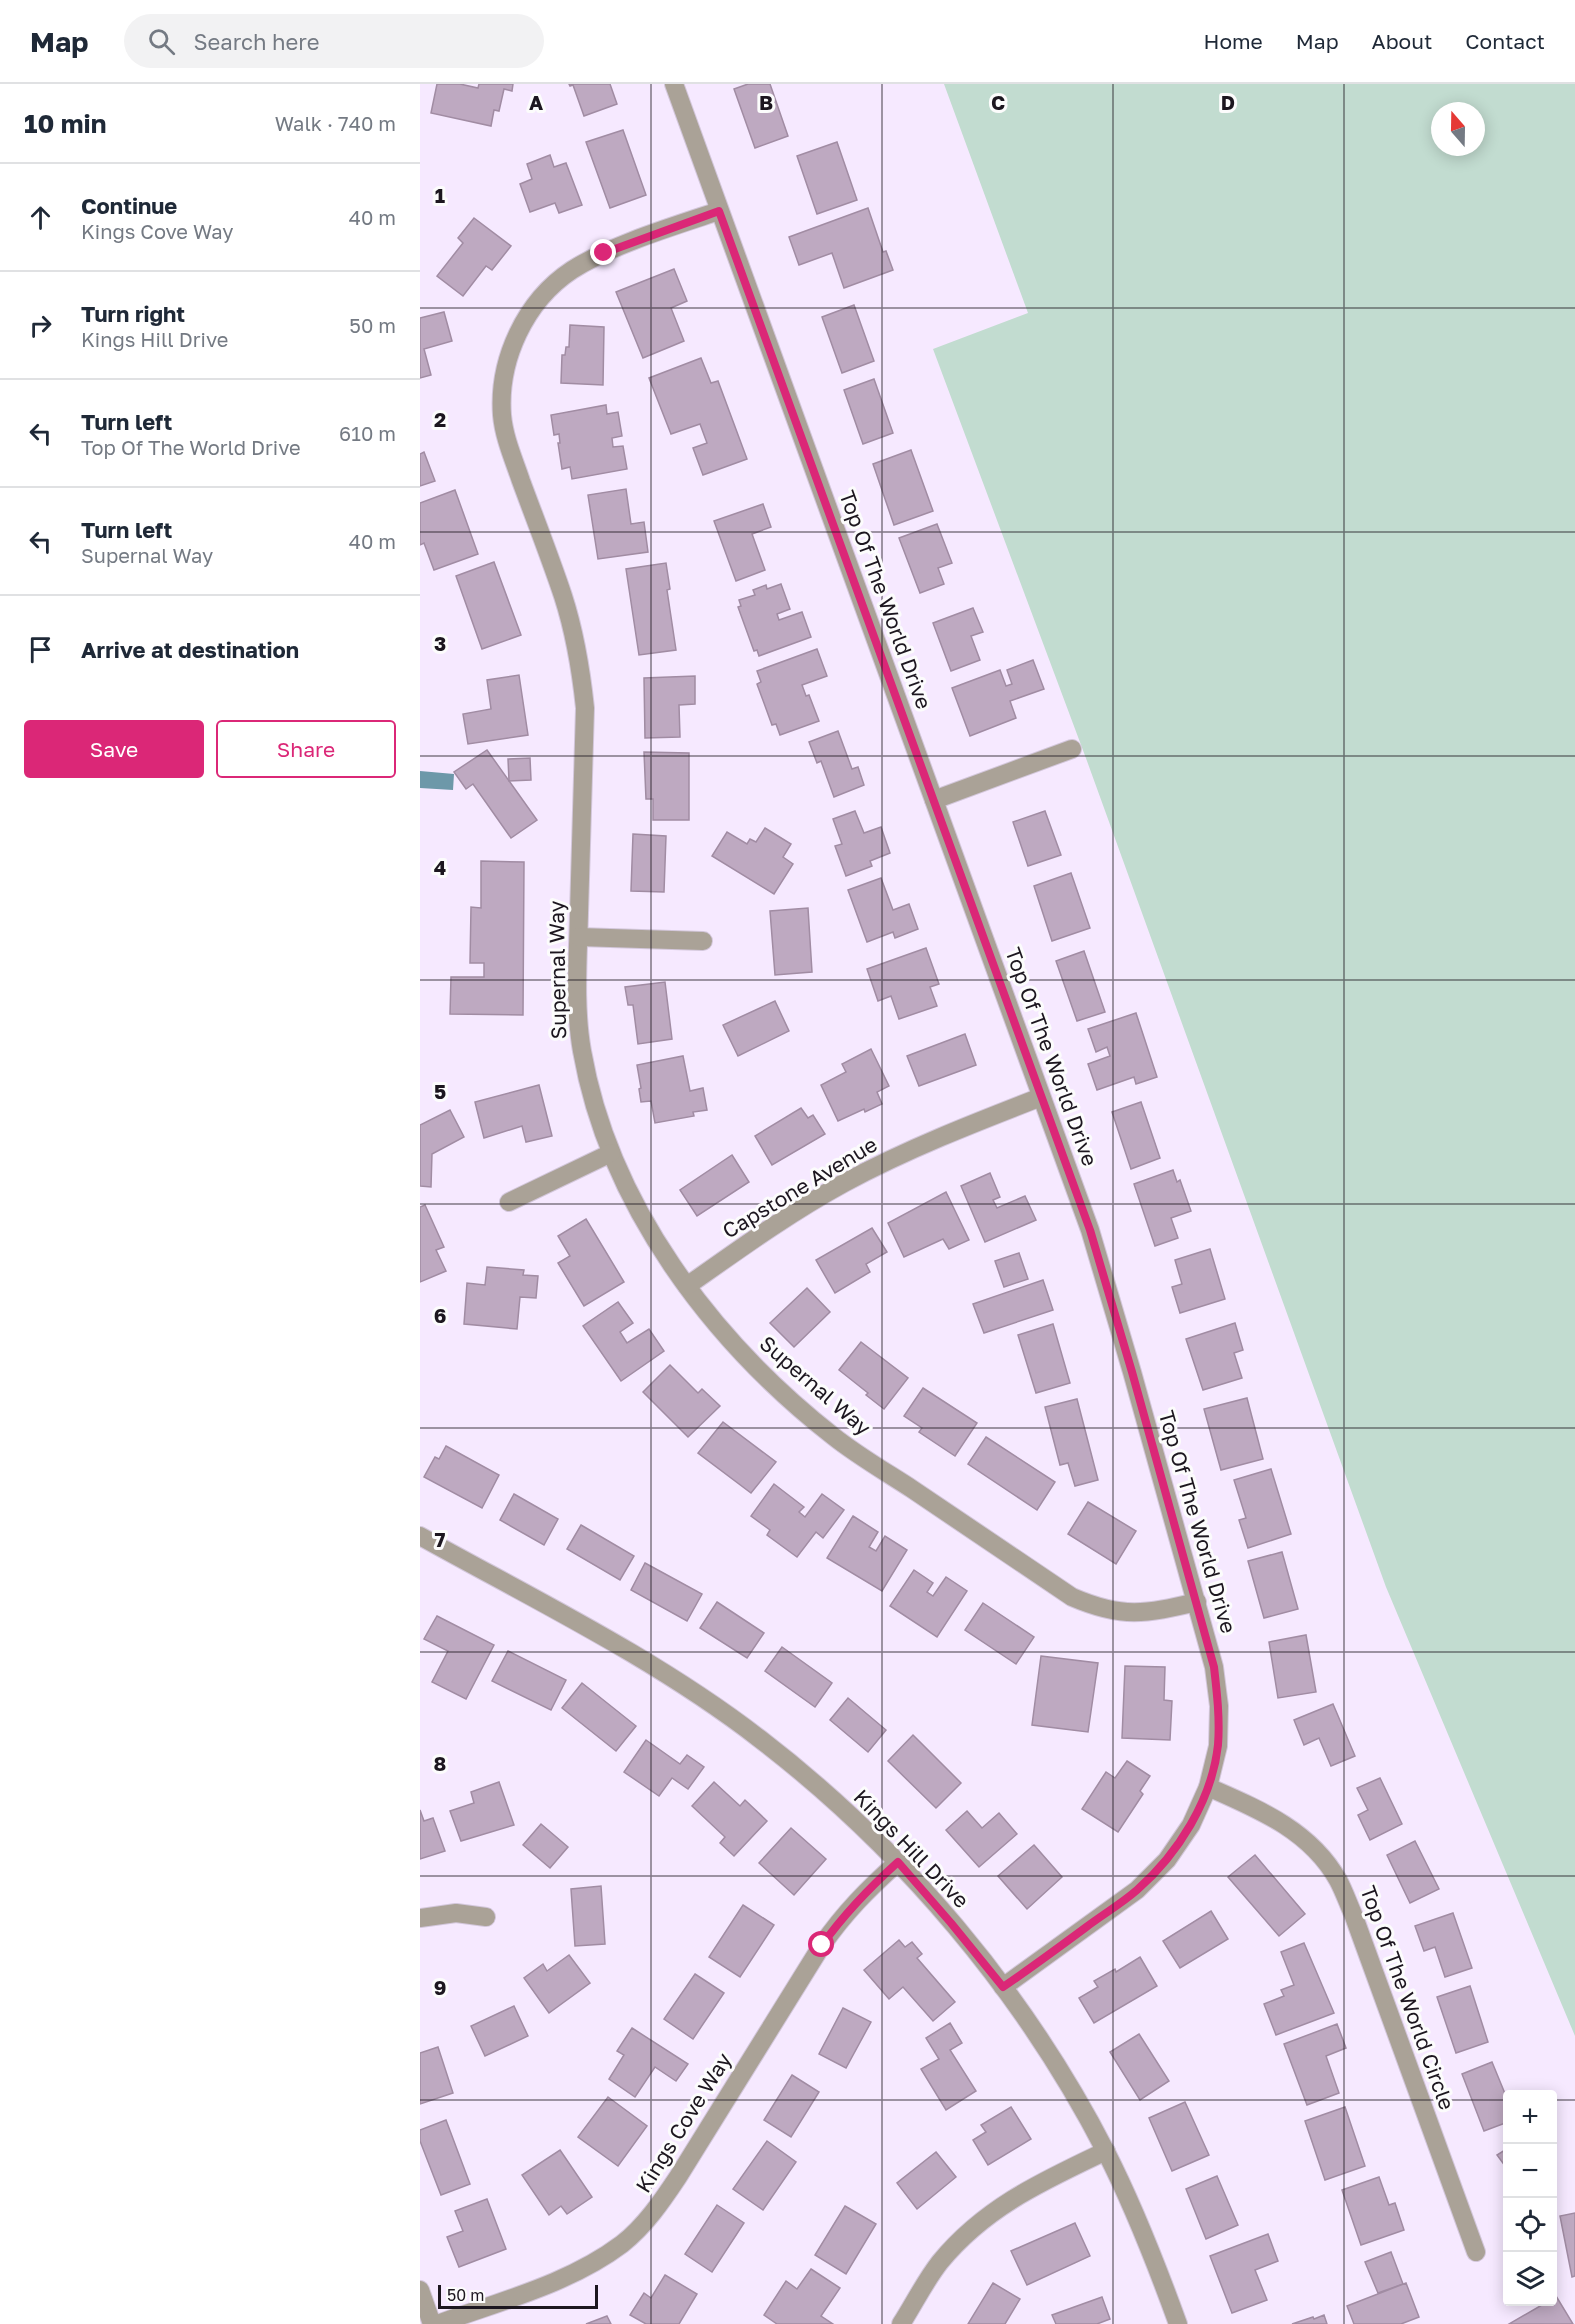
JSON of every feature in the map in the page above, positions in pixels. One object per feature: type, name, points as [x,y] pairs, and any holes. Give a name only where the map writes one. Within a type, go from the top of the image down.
[{"type":"street","name":"Top Of The World Drive","points":[[674,84],[1090,1230],[1214,1667],[1219,1706],[1218,1746],[1208,1787],[1185,1834],[1167,1860],[1137,1890],[1003,1987]]},
{"type":"street","name":"Supernal Way","points":[[719,211],[604,253],[571,271],[542,295],[520,327],[508,357],[502,386],[502,417],[508,445],[563,595],[574,631],[581,669],[585,708],[577,993],[581,1049],[593,1102],[611,1153],[644,1219],[687,1286],[731,1341],[782,1392],[834,1437],[1072,1597],[1100,1609],[1129,1613],[1158,1611],[1197,1602]]},
{"type":"street","points":[[934,800],[1072,749]]},
{"type":"street","points":[[579,937],[703,940]]},
{"type":"street","name":"Capstone Avenue","points":[[687,1286],[768,1230],[843,1184],[923,1144],[1041,1097]]},
{"type":"street","points":[[508,1202],[611,1153]]},
{"type":"street","name":"Kings Hill Drive","points":[[420,1536],[611,1641],[687,1687],[760,1738],[830,1797],[898,1862],[1003,1987],[1057,2067],[1106,2151],[1141,2228],[1178,2324]]},
{"type":"street","name":"Top Of The World Circle","points":[[1208,1787],[1259,1809],[1289,1826],[1316,1850],[1338,1879],[1353,1914],[1476,2252]]},
{"type":"street","name":"Kings Cove Way","points":[[438,2324],[587,2267],[624,2242],[654,2212],[822,1945],[850,1907],[898,1862]]},
{"type":"street","points":[[420,1918],[456,1913],[486,1917]]},
{"type":"street","points":[[901,2324],[939,2264],[967,2233],[998,2207],[1106,2151]]},
{"type":"street","points":[[420,2290],[432,2324]]},
{"type":"green space","points":[[944,84],[1575,84],[1575,2036],[1386,1587],[1087,761],[933,349],[1028,313]]},
{"type":"water","points":[[420,771],[454,774],[453,790],[420,788]]},
{"type":"building","points":[[437,84],[460,84],[478,88],[479,84],[513,84],[512,91],[504,89],[499,111],[494,110],[491,126],[431,113]]},
{"type":"building","points":[[569,84],[610,84],[617,104],[584,116],[573,85]]},
{"type":"building","points":[[748,84],[770,84],[788,136],[755,148],[734,89]]},
{"type":"building","points":[[623,130],[646,195],[610,208],[586,142]]},
{"type":"building","points":[[837,142],[857,200],[817,214],[797,156]]},
{"type":"building","points":[[550,155],[554,167],[566,163],[582,205],[559,213],[555,203],[530,212],[520,184],[532,179],[527,164]]},
{"type":"building","points":[[868,208],[883,252],[886,251],[893,270],[844,288],[832,253],[799,265],[789,237]]},
{"type":"building","points":[[474,218],[511,246],[492,270],[486,266],[463,296],[437,276],[463,243],[458,238]]},
{"type":"building","points":[[674,269],[687,301],[671,308],[684,341],[643,358],[616,292]]},
{"type":"building","points":[[854,305],[874,361],[842,373],[822,317]]},
{"type":"building","points":[[444,312],[452,341],[424,349],[431,375],[420,378],[420,318]]},
{"type":"building","points":[[570,325],[604,327],[603,385],[561,383],[562,355],[565,355],[566,347],[569,347]]},
{"type":"building","points":[[701,358],[711,383],[718,381],[747,459],[703,475],[693,448],[707,443],[700,424],[671,434],[649,378]]},
{"type":"building","points":[[874,379],[893,433],[863,444],[844,390]]},
{"type":"building","points":[[606,405],[607,414],[618,412],[622,436],[612,438],[613,447],[623,446],[627,469],[572,479],[570,467],[562,469],[559,434],[554,435],[551,415]]},
{"type":"building","points":[[911,450],[933,511],[894,525],[873,464]]},
{"type":"building","points":[[424,452],[435,481],[420,486],[420,454]]},
{"type":"building","points":[[626,489],[631,524],[644,522],[648,552],[598,559],[588,495]]},
{"type":"building","points":[[455,490],[478,554],[434,570],[424,543],[420,545],[420,503]]},
{"type":"building","points":[[763,504],[771,527],[752,534],[765,570],[736,581],[714,521]]},
{"type":"building","points":[[937,524],[952,563],[938,568],[944,584],[920,593],[899,538]]},
{"type":"building","points":[[494,562],[521,635],[482,649],[456,576]]},
{"type":"building","points":[[666,563],[670,589],[667,590],[676,650],[639,655],[626,569]]},
{"type":"building","points":[[781,584],[790,609],[777,614],[779,620],[802,612],[811,637],[759,656],[757,650],[754,651],[738,607],[741,606],[739,600],[755,595],[753,590],[766,585],[767,589]]},
{"type":"building","points":[[973,608],[983,632],[971,636],[980,660],[951,671],[933,623]]},
{"type":"building","points":[[817,649],[827,676],[802,685],[806,696],[809,695],[819,721],[780,735],[776,724],[772,725],[757,684],[761,682],[757,671]]},
{"type":"building","points":[[1033,660],[1044,689],[1010,701],[1016,718],[970,736],[952,688],[1000,670],[1006,686],[1012,684],[1007,670]]},
{"type":"building","points":[[519,675],[528,735],[468,744],[463,714],[491,709],[487,680]]},
{"type":"building","points":[[695,676],[695,704],[679,705],[680,737],[645,738],[644,678]]},
{"type":"building","points":[[838,731],[852,769],[858,767],[864,785],[834,797],[821,761],[817,763],[809,742]]},
{"type":"building","points":[[487,750],[537,820],[511,838],[473,784],[466,789],[454,772]]},
{"type":"building","points":[[644,752],[689,753],[689,820],[653,820],[653,799],[646,799]]},
{"type":"building","points":[[530,758],[531,780],[509,781],[508,759]]},
{"type":"building","points":[[855,811],[864,833],[881,827],[890,853],[870,861],[872,866],[846,876],[835,846],[842,844],[833,819]]},
{"type":"building","points":[[1045,811],[1061,855],[1028,866],[1013,822]]},
{"type":"building","points":[[765,828],[791,844],[783,857],[793,864],[774,894],[712,856],[727,832],[747,844],[750,839],[756,842]]},
{"type":"building","points":[[633,834],[666,836],[664,892],[631,891]]},
{"type":"building","points":[[481,861],[524,862],[523,1015],[450,1014],[451,977],[484,977],[484,963],[470,963],[471,907],[481,908]]},
{"type":"building","points":[[1071,873],[1090,928],[1052,941],[1034,886]]},
{"type":"building","points":[[881,878],[893,910],[909,904],[918,929],[895,938],[893,932],[867,942],[848,890]]},
{"type":"building","points":[[808,908],[812,972],[775,975],[770,911]]},
{"type":"building","points":[[926,948],[939,984],[930,987],[937,1006],[899,1019],[891,996],[878,1001],[867,969]]},
{"type":"building","points":[[1084,951],[1105,1012],[1077,1021],[1056,961]]},
{"type":"building","points":[[665,982],[672,1039],[638,1044],[633,1005],[628,1005],[625,987]]},
{"type":"building","points":[[775,1001],[789,1031],[738,1056],[723,1025]]},
{"type":"building","points":[[1136,1013],[1157,1077],[1136,1084],[1134,1077],[1097,1090],[1088,1064],[1110,1056],[1107,1047],[1096,1052],[1088,1029]]},
{"type":"building","points":[[965,1034],[976,1065],[919,1086],[907,1056]]},
{"type":"building","points":[[871,1049],[889,1086],[877,1092],[882,1104],[865,1112],[864,1109],[838,1121],[821,1085],[846,1072],[842,1064]]},
{"type":"building","points":[[683,1056],[690,1091],[703,1088],[707,1110],[693,1112],[694,1116],[655,1123],[651,1101],[641,1102],[637,1065]]},
{"type":"building","points":[[539,1085],[552,1136],[526,1142],[522,1126],[484,1138],[475,1102]]},
{"type":"building","points":[[1141,1102],[1160,1158],[1131,1169],[1112,1112]]},
{"type":"building","points":[[801,1108],[808,1118],[813,1115],[825,1134],[772,1165],[755,1136]]},
{"type":"building","points":[[450,1110],[464,1137],[432,1154],[431,1187],[420,1186],[420,1125]]},
{"type":"building","points":[[732,1155],[749,1182],[697,1216],[680,1190]]},
{"type":"building","points":[[1173,1170],[1177,1182],[1180,1180],[1191,1211],[1171,1218],[1178,1238],[1155,1246],[1134,1184]]},
{"type":"building","points":[[990,1173],[1000,1197],[993,1200],[997,1208],[1025,1196],[1036,1220],[985,1242],[961,1186]]},
{"type":"building","points":[[946,1192],[969,1240],[949,1249],[943,1239],[904,1257],[888,1223]]},
{"type":"building","points":[[425,1205],[444,1247],[436,1250],[446,1271],[420,1282],[420,1207]]},
{"type":"building","points":[[586,1219],[624,1282],[584,1306],[558,1263],[570,1256],[558,1236]]},
{"type":"building","points":[[872,1228],[887,1252],[866,1264],[870,1272],[835,1293],[816,1260]]},
{"type":"building","points":[[1210,1249],[1225,1299],[1180,1313],[1172,1287],[1182,1284],[1175,1260]]},
{"type":"building","points":[[1019,1253],[1028,1279],[1004,1287],[995,1261]]},
{"type":"building","points":[[487,1267],[524,1270],[523,1275],[538,1276],[536,1298],[520,1297],[517,1329],[464,1324],[467,1283],[485,1285]]},
{"type":"building","points":[[1043,1280],[1053,1310],[984,1333],[973,1304]]},
{"type":"building","points":[[807,1288],[830,1312],[794,1347],[770,1323]]},
{"type":"building","points":[[618,1302],[633,1323],[620,1332],[627,1343],[649,1329],[664,1351],[621,1381],[583,1326]]},
{"type":"building","points":[[1235,1323],[1243,1350],[1234,1353],[1242,1378],[1203,1390],[1186,1339]]},
{"type":"building","points":[[1053,1324],[1070,1383],[1036,1393],[1018,1335]]},
{"type":"building","points":[[861,1342],[908,1378],[884,1409],[839,1370]]},
{"type":"building","points":[[670,1365],[698,1393],[702,1389],[720,1406],[688,1437],[643,1392]]},
{"type":"building","points":[[923,1388],[977,1423],[955,1456],[919,1432],[922,1428],[904,1416]]},
{"type":"building","points":[[1247,1398],[1263,1459],[1221,1470],[1204,1409]]},
{"type":"building","points":[[1077,1399],[1098,1480],[1075,1486],[1068,1463],[1060,1465],[1045,1407]]},
{"type":"building","points":[[723,1422],[776,1462],[751,1493],[698,1453]]},
{"type":"building","points":[[986,1437],[1055,1482],[1037,1510],[968,1464]]},
{"type":"building","points":[[446,1446],[499,1475],[482,1508],[424,1477],[435,1457],[439,1459]]},
{"type":"building","points":[[1271,1469],[1291,1534],[1248,1548],[1239,1520],[1246,1518],[1234,1480]]},
{"type":"building","points":[[774,1484],[804,1507],[799,1512],[805,1517],[822,1494],[844,1510],[823,1538],[816,1532],[797,1557],[767,1535],[770,1530],[751,1516]]},
{"type":"building","points":[[514,1494],[558,1519],[544,1545],[500,1520]]},
{"type":"building","points":[[1088,1502],[1136,1531],[1116,1564],[1068,1534]]},
{"type":"building","points":[[853,1516],[878,1532],[869,1547],[876,1551],[885,1536],[907,1550],[882,1591],[827,1558]]},
{"type":"building","points":[[581,1525],[634,1556],[620,1580],[567,1549]]},
{"type":"building","points":[[1282,1552],[1298,1609],[1264,1618],[1248,1561]]},
{"type":"building","points":[[645,1563],[702,1594],[687,1621],[631,1590]]},
{"type":"building","points":[[914,1570],[933,1583],[927,1592],[933,1596],[946,1577],[967,1591],[937,1637],[890,1606]]},
{"type":"building","points":[[717,1602],[764,1633],[747,1658],[700,1628]]},
{"type":"building","points":[[983,1603],[1034,1637],[1016,1664],[965,1630]]},
{"type":"building","points":[[437,1616],[494,1645],[466,1699],[432,1682],[448,1651],[424,1639]]},
{"type":"building","points":[[1306,1635],[1316,1692],[1278,1698],[1269,1642]]},
{"type":"building","points":[[782,1647],[832,1683],[815,1707],[765,1671]]},
{"type":"building","points":[[508,1651],[566,1680],[551,1710],[492,1681]]},
{"type":"building","points":[[1041,1656],[1098,1663],[1088,1732],[1032,1725]]},
{"type":"building","points":[[1125,1666],[1165,1667],[1164,1700],[1172,1701],[1170,1740],[1122,1738]]},
{"type":"building","points":[[582,1683],[636,1726],[616,1751],[562,1708]]},
{"type":"building","points":[[848,1698],[886,1730],[868,1752],[830,1720]]},
{"type":"building","points":[[1333,1704],[1355,1756],[1331,1766],[1319,1738],[1304,1745],[1294,1720]]},
{"type":"building","points":[[913,1735],[961,1783],[936,1808],[888,1761]]},
{"type":"building","points":[[646,1740],[680,1764],[687,1755],[704,1767],[688,1789],[672,1778],[659,1796],[624,1772]]},
{"type":"building","points":[[1127,1761],[1150,1776],[1140,1791],[1143,1794],[1118,1832],[1082,1809],[1106,1772],[1115,1778]]},
{"type":"building","points":[[1380,1778],[1402,1824],[1370,1840],[1358,1815],[1368,1810],[1357,1788]]},
{"type":"building","points":[[499,1782],[514,1825],[461,1841],[450,1811],[474,1803],[471,1792]]},
{"type":"building","points":[[714,1782],[740,1806],[745,1800],[767,1821],[734,1856],[720,1843],[725,1837],[692,1806]]},
{"type":"building","points":[[420,1810],[424,1821],[433,1818],[445,1851],[420,1859]]},
{"type":"building","points":[[967,1811],[982,1828],[999,1813],[1017,1834],[979,1867],[946,1830]]},
{"type":"building","points":[[541,1824],[568,1847],[550,1868],[523,1845]]},
{"type":"building","points":[[791,1828],[826,1859],[794,1895],[759,1863]]},
{"type":"building","points":[[1415,1841],[1439,1889],[1410,1903],[1387,1855]]},
{"type":"building","points":[[1034,1845],[1062,1877],[1027,1909],[998,1876]]},
{"type":"building","points":[[1255,1855],[1305,1914],[1279,1936],[1228,1877]]},
{"type":"building","points":[[601,1886],[605,1944],[575,1946],[571,1889]]},
{"type":"building","points":[[743,1905],[774,1925],[740,1977],[709,1957]]},
{"type":"building","points":[[1211,1911],[1228,1939],[1180,1968],[1163,1941]]},
{"type":"building","points":[[1453,1913],[1472,1968],[1445,1977],[1435,1947],[1424,1951],[1415,1926]]},
{"type":"building","points":[[899,1940],[905,1947],[912,1942],[922,1954],[917,1958],[955,2002],[933,2021],[903,1987],[889,1999],[864,1970]]},
{"type":"building","points":[[1304,1943],[1334,2013],[1276,2035],[1264,2004],[1284,1996],[1281,1990],[1294,1985],[1281,1952]]},
{"type":"building","points":[[569,1955],[590,1983],[549,2013],[524,1978],[543,1964],[547,1971]]},
{"type":"building","points":[[1140,1957],[1157,1986],[1094,2023],[1079,1998],[1098,1987],[1094,1981],[1115,1969],[1116,1972]]},
{"type":"building","points":[[695,1974],[724,1993],[693,2039],[664,2019]]},
{"type":"building","points":[[1470,1986],[1488,2042],[1456,2053],[1437,1997]]},
{"type":"building","points":[[514,2006],[528,2036],[485,2056],[471,2026]]},
{"type":"building","points":[[843,2008],[871,2022],[846,2068],[819,2054]]},
{"type":"building","points":[[950,2023],[962,2043],[950,2050],[976,2091],[946,2110],[921,2069],[939,2059],[926,2038]]},
{"type":"building","points":[[1337,2024],[1346,2048],[1326,2056],[1339,2093],[1307,2105],[1284,2044]]},
{"type":"building","points":[[632,2028],[688,2064],[676,2081],[655,2067],[635,2097],[609,2079],[624,2055],[617,2051]]},
{"type":"building","points":[[1139,2034],[1169,2081],[1140,2100],[1110,2052]]},
{"type":"building","points":[[438,2047],[453,2093],[420,2104],[420,2053]]},
{"type":"building","points":[[1492,2062],[1503,2090],[1503,2124],[1484,2131],[1462,2074]]},
{"type":"building","points":[[792,2075],[819,2092],[791,2137],[764,2120]]},
{"type":"building","points":[[608,2097],[647,2126],[618,2166],[578,2137]]},
{"type":"building","points":[[1185,2102],[1209,2155],[1172,2171],[1149,2118]]},
{"type":"building","points":[[1011,2107],[1031,2139],[988,2165],[973,2140],[986,2132],[981,2125]]},
{"type":"building","points":[[1345,2107],[1365,2166],[1325,2180],[1305,2121]]},
{"type":"building","points":[[446,2120],[470,2184],[441,2195],[420,2141],[420,2130]]},
{"type":"building","points":[[767,2141],[796,2162],[763,2210],[733,2189]]},
{"type":"building","points":[[560,2150],[592,2197],[567,2214],[561,2206],[549,2215],[522,2175]]},
{"type":"building","points":[[1503,2151],[1503,2163],[1497,2155]]},
{"type":"building","points":[[936,2152],[956,2177],[917,2209],[897,2183]]},
{"type":"building","points":[[1217,2176],[1238,2225],[1206,2239],[1186,2189]]},
{"type":"building","points":[[1379,2177],[1389,2205],[1395,2203],[1404,2230],[1361,2245],[1342,2190]]},
{"type":"building","points":[[487,2199],[506,2249],[459,2267],[447,2237],[463,2231],[455,2211]]},
{"type":"building","points":[[717,2205],[744,2223],[712,2272],[685,2254]]},
{"type":"building","points":[[845,2206],[876,2224],[846,2274],[815,2255]]},
{"type":"building","points":[[1575,2213],[1575,2276],[1572,2277],[1560,2216]]},
{"type":"building","points":[[1075,2223],[1090,2256],[1027,2285],[1011,2251]]},
{"type":"building","points":[[1268,2234],[1278,2261],[1255,2270],[1267,2300],[1232,2313],[1210,2256]]},
{"type":"building","points":[[1391,2252],[1403,2284],[1378,2293],[1365,2262]]},
{"type":"building","points":[[811,2269],[840,2288],[821,2316],[833,2324],[777,2324],[764,2315],[786,2281],[797,2289]]},
{"type":"building","points":[[665,2275],[697,2294],[679,2324],[646,2324],[630,2315],[644,2293],[651,2298]]},
{"type":"building","points":[[993,2283],[1020,2299],[1005,2324],[968,2324]]},
{"type":"building","points":[[1406,2283],[1419,2317],[1401,2324],[1354,2324],[1347,2306]]},
{"type":"building","points":[[1102,2297],[1110,2319],[1097,2324],[1056,2324],[1052,2315]]},
{"type":"building","points":[[1557,2298],[1573,2324],[1509,2324],[1540,2306],[1557,2306]]},
{"type":"building","points":[[1324,2315],[1327,2324],[1292,2324],[1313,2317],[1314,2319]]},
{"type":"building","points":[[607,2316],[611,2324],[586,2324]]},
{"type":"route","points":[[604,253],[719,211],[1090,1230],[1214,1667],[1219,1706],[1218,1746],[1208,1787],[1191,1825],[1167,1860],[1137,1890],[1003,1987],[898,1862],[863,1893],[844,1914],[822,1945]]}]
